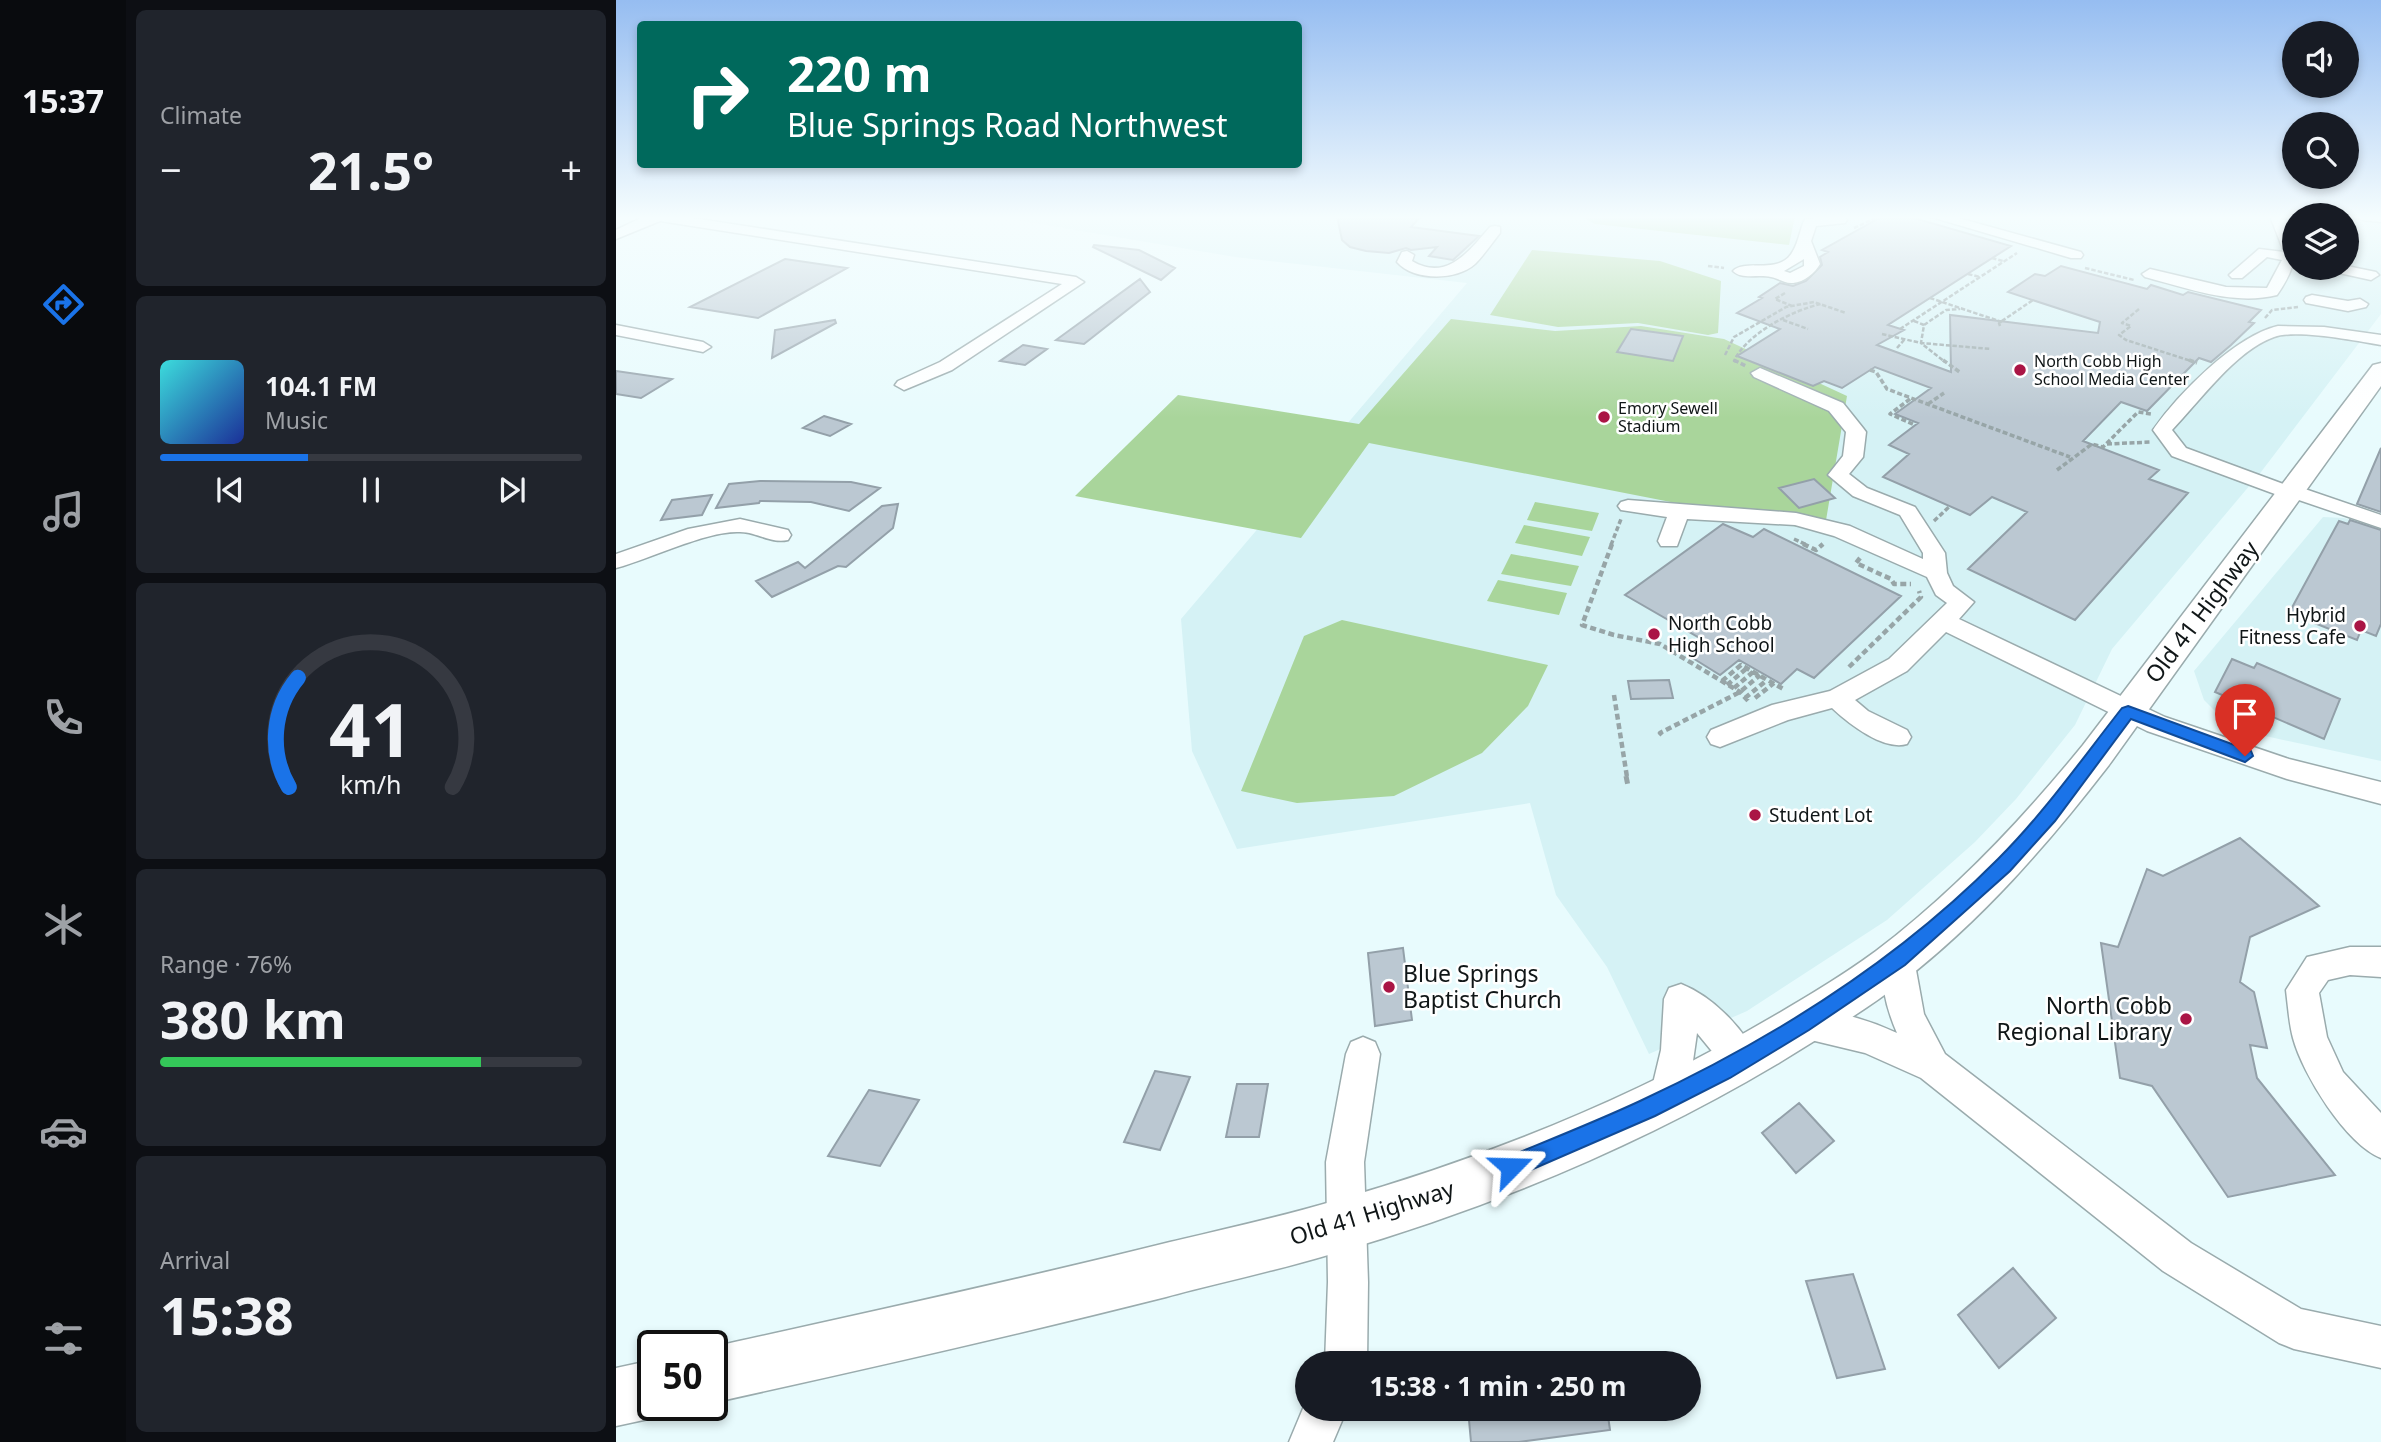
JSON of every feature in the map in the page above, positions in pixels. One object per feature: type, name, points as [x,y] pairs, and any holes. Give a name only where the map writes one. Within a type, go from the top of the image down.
[{"type":"main road","name":"Old 41 Highway","points":[[728,1371],[1074,1294],[1346,1224],[1485,1177],[1667,1100],[1802,1024],[1898,959],[2003,866],[2049,816],[2381,370]]},
{"type":"main road","points":[[616,1397],[637,1392]]},
{"type":"street","points":[[904,385],[946,366],[1074,283]]},
{"type":"street","points":[[2190,283],[2231,293],[2254,295],[2272,292],[2277,283]]},
{"type":"street","points":[[2312,300],[2348,306],[2360,304]]},
{"type":"street","points":[[616,331],[703,347]]},
{"type":"street","points":[[2381,340],[2307,331],[2271,332],[2227,361],[2162,430],[2179,452],[2381,522]]},
{"type":"street","points":[[1720,737],[1781,712],[1837,698],[1898,665],[1962,602],[1944,590],[1936,573],[1934,553],[1908,510],[1860,492],[1838,475],[1853,457],[1856,432],[1836,407],[1760,373]]},
{"type":"street","points":[[1625,507],[1796,519],[1842,531],[1936,573]]},
{"type":"street","points":[[1669,541],[1679,512]]},
{"type":"street","points":[[616,561],[696,534],[740,525],[780,535]]},
{"type":"street","points":[[1942,620],[2128,712],[2259,760],[2381,793]]},
{"type":"street","points":[[1837,698],[1859,718],[1898,737]]},
{"type":"street","points":[[1898,959],[1907,1020],[1916,1041],[1933,1066]]},
{"type":"street","points":[[2381,962],[2350,961],[2318,967],[2302,990],[2310,1039],[2331,1084],[2381,1140]]},
{"type":"street","points":[[1667,1100],[1677,1067],[1682,1035],[1681,999],[1704,1016],[1741,1060]]},
{"type":"street","points":[[1802,1024],[1868,1037],[1933,1066],[2177,1257],[2294,1328],[2381,1347]]},
{"type":"street","points":[[1346,1351],[1345,1162],[1363,1054]]},
{"type":"street","points":[[1311,1442],[1320,1421]]},
{"type":"path","points":[[1900,329],[1970,283]]},
{"type":"path","points":[[1930,298],[2001,324],[2032,300]]},
{"type":"path","points":[[1725,355],[1734,337],[1786,307],[1815,302],[1846,313]]},
{"type":"path","points":[[1760,373],[1734,361],[1740,346],[1798,309],[1822,304]]},
{"type":"path","points":[[1922,343],[1924,325],[1946,310],[1964,309]]},
{"type":"path","points":[[2139,309],[2122,323],[2131,326],[2119,335],[2126,340],[2218,370]]},
{"type":"path","points":[[1782,320],[1808,329]]},
{"type":"path","points":[[1914,321],[1924,325]]},
{"type":"path","points":[[1882,334],[1922,343],[1991,349]]},
{"type":"path","points":[[1897,348],[1904,340]]},
{"type":"path","points":[[1922,343],[1961,373]]},
{"type":"path","points":[[1870,370],[1876,372],[1887,389],[2070,457]]},
{"type":"path","points":[[1928,405],[1944,393]]},
{"type":"path","points":[[1911,398],[1889,414],[1915,425]]},
{"type":"path","points":[[2057,470],[2070,457],[2082,454],[2092,444],[2103,447],[2138,412],[2163,415]]},
{"type":"path","points":[[2106,444],[2171,442]]},
{"type":"path","points":[[1625,507],[1582,625],[1614,635],[1660,644],[1734,688],[1747,701]]},
{"type":"path","points":[[1787,535],[1816,550],[1828,540]]},
{"type":"path","points":[[1845,670],[1921,597],[1916,584],[1894,584],[1891,579],[1856,562],[1862,556],[1851,551]]},
{"type":"path","points":[[1722,681],[1741,665],[1788,691],[1775,695]]},
{"type":"path","points":[[1727,685],[1747,668]]},
{"type":"path","points":[[1734,688],[1753,672]]},
{"type":"path","points":[[1662,735],[1660,733],[1740,692],[1760,675]]},
{"type":"path","points":[[1747,701],[1768,680]]},
{"type":"path","points":[[1747,701],[1774,683]]},
{"type":"path","points":[[1614,695],[1628,786]]},
{"type":"path","points":[[1747,701],[1766,698]]},
{"type":"shaded area","name":"North Cobb High School","points":[[1467,283],[2381,283],[2381,314],[2261,472],[2112,649],[2075,725],[2016,799],[1975,842],[1887,920],[1747,1011],[1649,1054],[1607,967],[1556,895],[1530,803],[1237,849],[1192,751],[1181,619]]},
{"type":"shaded area","points":[[2323,517],[2344,518],[2381,530],[2381,761],[2256,734],[2227,723],[2204,700],[2194,671]]},
{"type":"green space","points":[[1510,283],[1721,283],[1718,333],[1708,335],[1638,323],[1558,327],[1490,315]]},
{"type":"green space","name":"Emory Sewell Stadium","points":[[1451,319],[1555,331],[1641,326],[1724,339],[1847,396],[1824,532],[1369,443],[1301,538],[1075,496],[1178,395],[1359,424]]},
{"type":"green space","points":[[1535,502],[1599,513],[1592,531],[1527,520]]},
{"type":"green space","points":[[1524,525],[1590,537],[1582,556],[1515,543]]},
{"type":"green space","points":[[1511,554],[1579,566],[1571,586],[1501,574]]},
{"type":"green space","points":[[1498,580],[1567,593],[1559,615],[1487,601]]},
{"type":"green space","points":[[1342,620],[1548,665],[1528,706],[1482,753],[1394,796],[1297,803],[1241,791],[1304,636]]},
{"type":"building","points":[[737,283],[820,283],[758,318],[690,307]]},
{"type":"building","points":[[1134,283],[1143,283],[1150,292],[1084,344],[1056,340]]},
{"type":"building","points":[[1780,283],[1793,286],[1800,283],[1953,283],[1888,325],[1904,330],[1877,345],[1951,372],[1950,315],[2098,333],[2100,322],[2008,292],[2021,283],[2126,283],[2147,289],[2151,285],[2183,295],[2188,292],[2261,310],[2249,322],[2254,323],[2231,345],[2211,362],[2199,358],[2147,411],[2121,402],[2083,441],[2159,470],[2149,479],[2188,493],[2075,620],[1968,569],[2027,512],[1992,497],[1970,515],[1883,477],[1909,454],[1889,445],[1918,423],[1895,414],[1931,388],[1875,367],[1842,388],[1824,381],[1813,386],[1737,356],[1780,329],[1737,313]]},
{"type":"building","points":[[835,320],[836,323],[772,358],[775,330]]},
{"type":"building","points":[[1631,329],[1683,336],[1673,361],[1617,352]]},
{"type":"building","points":[[1023,345],[1047,349],[1025,365],[1000,361]]},
{"type":"building","points":[[616,371],[672,379],[641,398],[616,394]]},
{"type":"building","points":[[824,416],[851,424],[830,436],[803,428]]},
{"type":"building","points":[[2381,448],[2381,512],[2357,504]]},
{"type":"building","points":[[1814,479],[1835,498],[1799,508],[1779,488]]},
{"type":"building","points":[[760,481],[851,482],[880,488],[849,511],[811,502],[760,501],[716,508],[729,484]]},
{"type":"building","points":[[712,495],[702,515],[661,520],[672,500]]},
{"type":"building","points":[[898,504],[893,528],[846,567],[838,566],[772,597],[756,581],[798,562],[805,568],[882,506]]},
{"type":"building","points":[[2350,520],[2381,530],[2381,624],[2376,636],[2361,630],[2357,640],[2289,613],[2339,521],[2348,524]]},
{"type":"building","points":[[1723,524],[1753,537],[1764,529],[1901,596],[1814,678],[1797,669],[1781,684],[1739,660],[1720,675],[1691,657],[1708,643],[1625,595]]},
{"type":"building","points":[[2232,659],[2254,668],[2257,663],[2340,699],[2324,739],[2215,692]]},
{"type":"building","points":[[1669,680],[1673,698],[1631,699],[1628,681]]},
{"type":"building","name":"North Cobb Regional Library","points":[[2240,838],[2319,906],[2250,937],[2240,982],[2254,992],[2267,1048],[2250,1045],[2257,1078],[2335,1175],[2228,1197],[2152,1086],[2120,1078],[2101,943],[2118,947],[2147,869],[2163,876]]},
{"type":"building","name":"Blue Springs Baptist Church","points":[[1403,948],[1412,1020],[1375,1026],[1368,953]]},
{"type":"building","points":[[1155,1071],[1190,1077],[1160,1150],[1124,1142]]},
{"type":"building","points":[[1237,1084],[1268,1084],[1259,1137],[1226,1137]]},
{"type":"building","points":[[869,1090],[919,1100],[880,1166],[828,1156]]},
{"type":"building","points":[[1799,1103],[1834,1141],[1796,1173],[1762,1133]]},
{"type":"building","points":[[2013,1268],[2056,1318],[1999,1368],[1958,1315]]},
{"type":"building","points":[[1853,1274],[1885,1369],[1837,1378],[1806,1281]]},
{"type":"building","points":[[1469,1421],[1609,1421],[1610,1430],[1519,1442],[1471,1442]]},
{"type":"place","name":"North Cobb High School Media Center","points":[[2020,370]]},
{"type":"place","name":"Emory Sewell Stadium","points":[[1604,417]]},
{"type":"place","name":"Hybrid Fitness Cafe","points":[[2360,626]]},
{"type":"place","name":"North Cobb High School","points":[[1654,634]]},
{"type":"place","name":"Student Lot","points":[[1755,815]]},
{"type":"place","name":"Blue Springs Baptist Church","points":[[1389,987]]},
{"type":"place","name":"North Cobb Regional Library","points":[[2186,1019]]},
{"type":"route","points":[[1511,1167],[1667,1100],[1723,1070],[1802,1024],[1898,959],[1950,916],[2003,866],[2049,816],[2128,712],[2245,756]]}]
